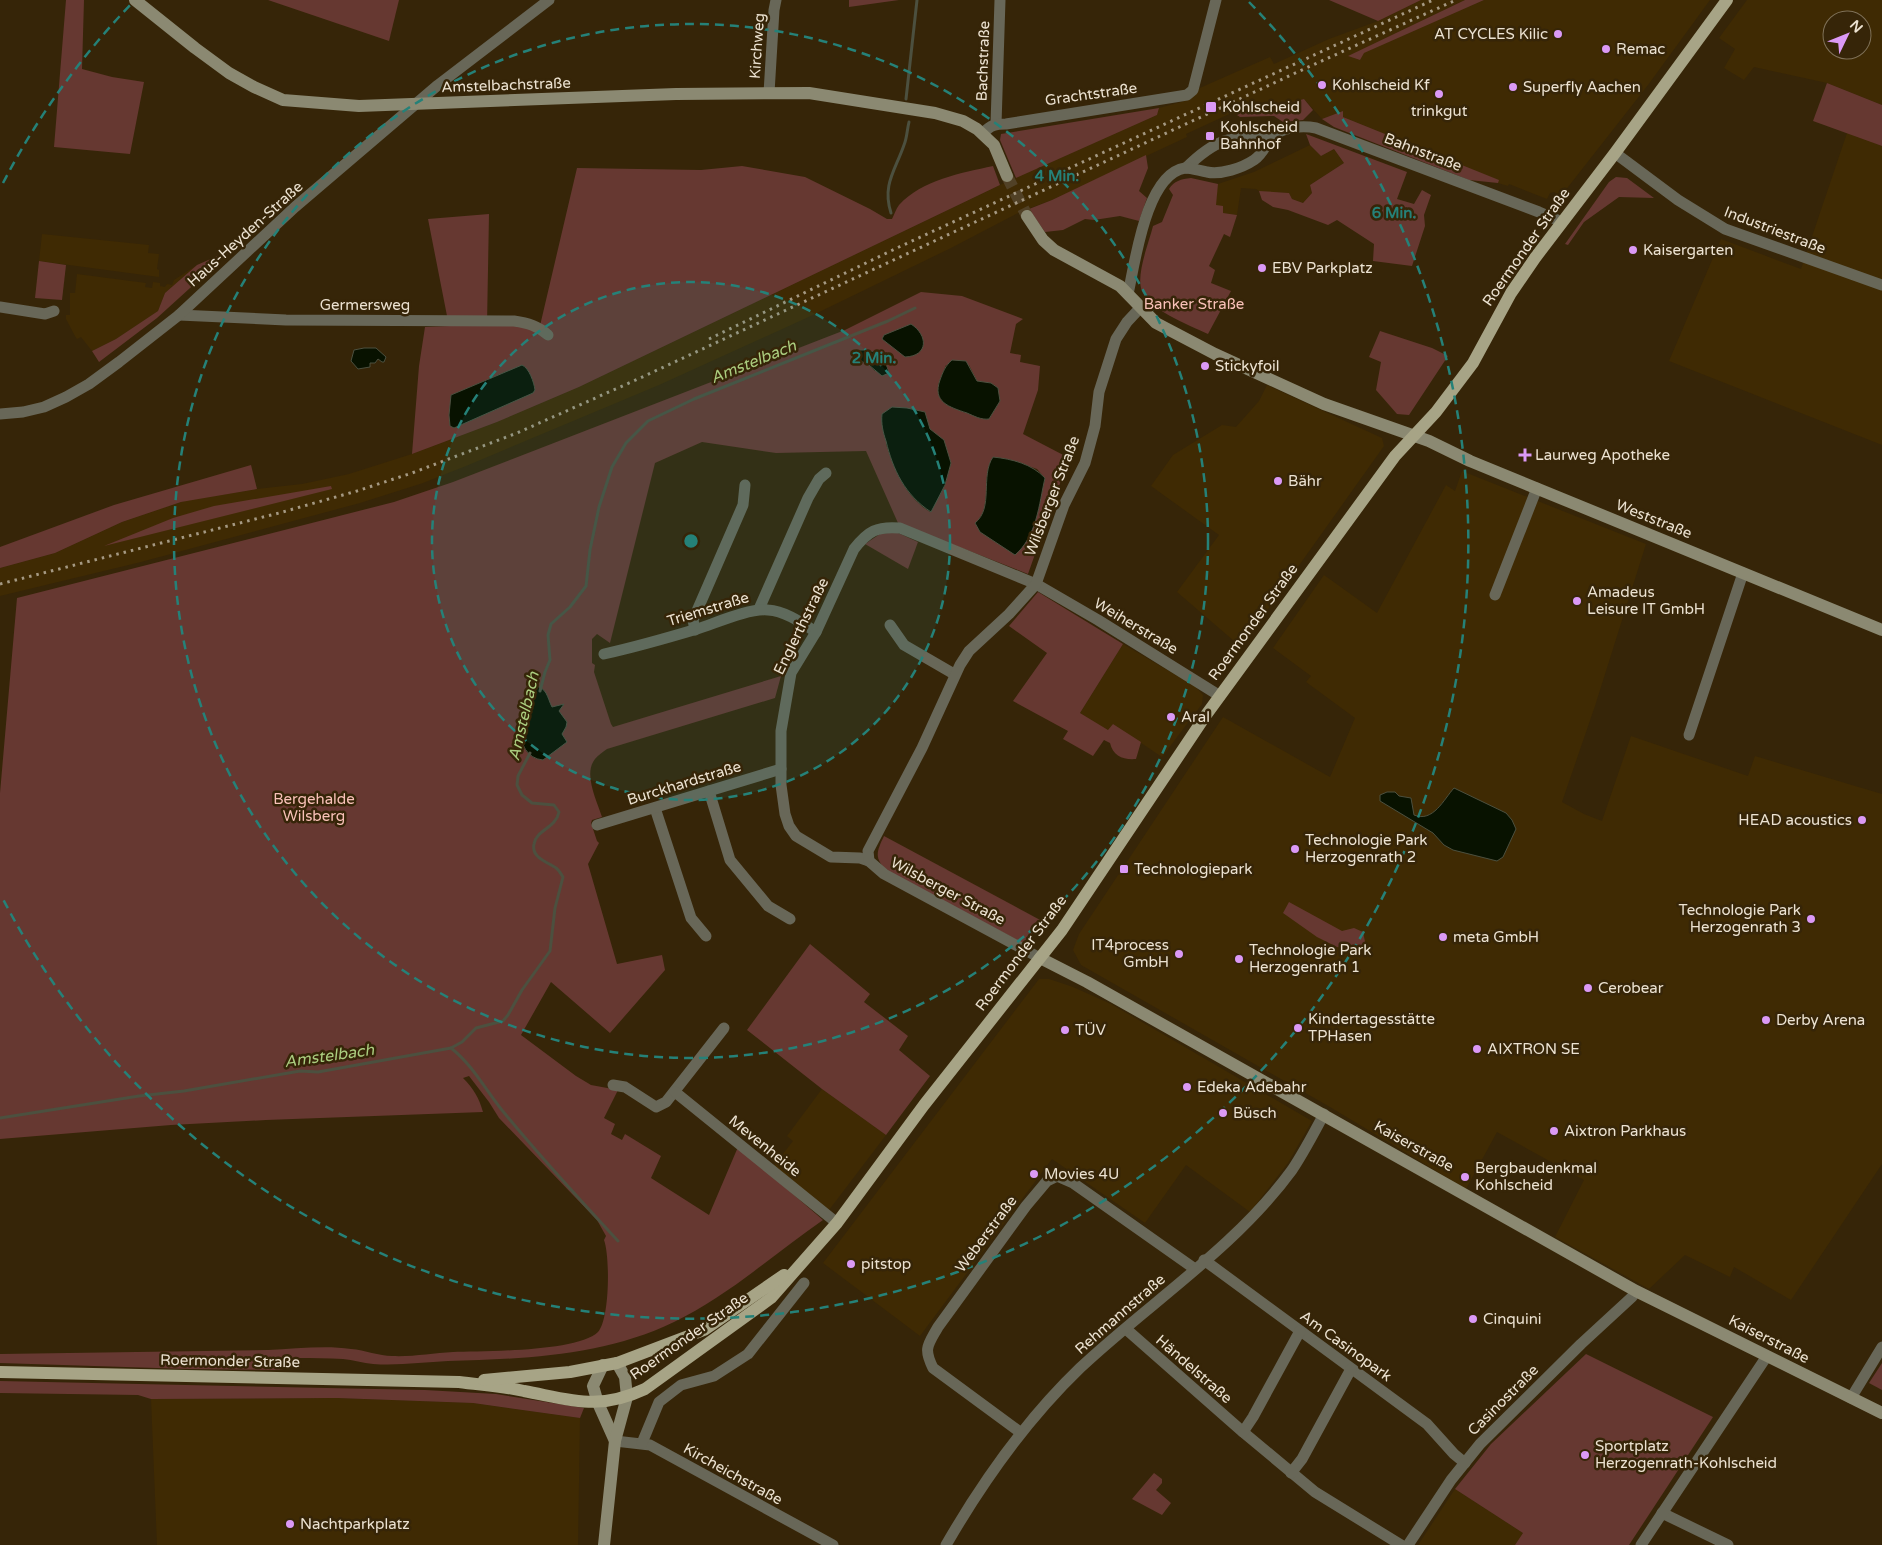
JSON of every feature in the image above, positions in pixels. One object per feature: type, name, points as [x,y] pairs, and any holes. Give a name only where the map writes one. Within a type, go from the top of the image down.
[{"type":"main road","name":"Roermonder Straße","points":[[0,1372],[459,1382],[522,1390],[577,1402],[598,1403],[627,1397],[645,1389],[771,1298],[837,1223],[924,1105],[1072,915],[1220,696],[1392,461],[1436,412],[1473,363],[1511,292],[1727,0]]},
{"type":"main road","name":"Roermonder Straße","points":[[459,1382],[570,1372],[617,1362],[704,1330],[802,1262]]},
{"type":"street","name":"Amstelbachstraße","points":[[135,0],[195,48],[230,73],[283,100],[359,106],[676,94],[809,93],[935,113],[963,121],[983,133]]},
{"type":"street","name":"Kirchweg","points":[[769,93],[776,0]]},
{"type":"street","name":"Bachstraße","points":[[996,124],[1000,0]]},
{"type":"street","name":"Grachtstraße","points":[[983,133],[990,126],[996,124],[1006,124],[1187,95],[1192,90],[1216,0]]},
{"type":"street","name":"Haus-Heyden-Straße","points":[[0,414],[23,412],[44,407],[89,384],[119,362],[179,314],[295,207],[438,84],[544,2]]},
{"type":"street","points":[[438,84],[436,96],[444,104]]},
{"type":"street","name":"Bahnstraße","points":[[1128,294],[1144,225],[1159,186],[1176,171],[1186,168],[1200,154],[1213,145],[1235,137],[1250,135],[1272,136],[1304,126],[1316,128],[1562,222]]},
{"type":"street","points":[[983,133],[994,146],[1007,176]]},
{"type":"street","points":[[1186,168],[1220,173],[1254,160],[1272,136]]},
{"type":"street","name":"Industriestraße","points":[[1615,153],[1678,200],[1725,229],[1882,285]]},
{"type":"street","points":[[1028,216],[1040,235],[1054,250],[1110,280],[1128,294],[1156,324],[1324,404],[1414,436]]},
{"type":"street","points":[[0,307],[45,314],[54,311]]},
{"type":"street","name":"Wilsberger Straße","points":[[1040,958],[884,874],[864,860],[922,748],[954,674],[969,651],[1009,614],[1036,584],[1064,504],[1084,463],[1095,426],[1099,392],[1116,339],[1127,322],[1140,308]]},
{"type":"street","name":"Germersweg","points":[[179,314],[286,320],[514,321],[528,323],[541,328],[548,335]]},
{"type":"street","name":"Weststraße","points":[[1414,436],[1470,461],[1882,630]]},
{"type":"street","points":[[759,609],[808,498],[819,479],[826,473]]},
{"type":"street","points":[[695,630],[693,620],[743,505],[745,485]]},
{"type":"street","points":[[1494,595],[1537,488]]},
{"type":"street","name":"Englerthstraße","points":[[864,860],[831,857],[796,836],[789,826],[785,814],[781,769],[781,731],[791,673],[816,632],[854,549],[874,529],[900,528],[1036,584]]},
{"type":"street","points":[[1689,735],[1743,573]]},
{"type":"street","name":"Weiherstraße","points":[[1036,584],[1220,696]]},
{"type":"street","name":"Triemstraße","points":[[604,654],[695,630],[759,609],[780,613],[798,620],[816,632]]},
{"type":"street","points":[[890,625],[904,644],[954,674]]},
{"type":"street","name":"Burckhardstraße","points":[[597,825],[781,769]]},
{"type":"street","points":[[709,791],[730,860],[768,906],[790,919]]},
{"type":"street","points":[[655,808],[691,918],[706,936]]},
{"type":"street","name":"Kaiserstraße","points":[[1040,958],[1087,982],[1324,1114],[1636,1290],[1882,1413]]},
{"type":"street","points":[[613,1085],[625,1088],[656,1107],[666,1102],[724,1028]]},
{"type":"street","name":"Mevenheide","points":[[675,1092],[837,1223]]},
{"type":"street","name":"Rehmannstraße","points":[[946,1545],[992,1472],[1020,1432],[1079,1370],[1243,1225],[1292,1170],[1324,1114]]},
{"type":"street","name":"Weberstraße","points":[[1020,1432],[932,1368],[927,1351],[938,1327],[1026,1206],[1046,1182],[1057,1176],[1073,1183],[1195,1269]]},
{"type":"street","name":"Am Casinopark","points":[[1204,1260],[1427,1424],[1454,1454],[1465,1463]]},
{"type":"street","points":[[642,1443],[659,1402],[681,1385],[714,1376],[748,1354],[804,1283]]},
{"type":"street","name":"Casinostraße","points":[[1408,1545],[1435,1503],[1487,1437],[1581,1344],[1632,1297],[1636,1290]]},
{"type":"street","name":"Händelstraße","points":[[1126,1329],[1291,1473],[1336,1507],[1401,1545]]},
{"type":"street","points":[[1243,1432],[1300,1331]]},
{"type":"street","points":[[1851,1398],[1882,1347]]},
{"type":"street","points":[[1641,1545],[1766,1356]]},
{"type":"street","points":[[606,1544],[616,1441],[627,1397],[625,1377],[617,1362]]},
{"type":"street","points":[[603,1366],[593,1386],[598,1403],[616,1441]]},
{"type":"street","points":[[1291,1473],[1302,1459],[1352,1369]]},
{"type":"street","name":"Kircheichstraße","points":[[616,1441],[650,1445],[833,1545]]},
{"type":"street","points":[[1662,1513],[1728,1545]]},
{"type":"street","points":[[807,1545],[813,1534]]},
{"type":"shaded area","points":[[1421,0],[1465,0],[1349,56],[1360,60],[1363,53],[1484,0],[1710,0],[1648,85],[1561,196],[1554,192],[1550,193],[1547,199],[1509,184],[1508,186],[1498,183],[1498,180],[1343,117],[1343,111],[1322,119],[1304,99],[1278,106],[1273,101],[1241,112],[1238,110],[1186,134],[1187,137],[1052,200],[1022,211],[813,315],[659,385],[423,483],[360,503],[141,562],[0,596],[0,568],[55,553],[122,522],[184,501],[302,484],[349,474],[412,454],[497,422],[579,387],[1000,185],[1157,115],[1159,108],[1185,101],[1193,91],[1270,57],[1274,64],[1329,39],[1378,21]]},
{"type":"shaded area","points":[[1747,0],[1882,0],[1882,105],[1827,83],[1754,67],[1744,80],[1724,68],[1735,49],[1719,38]]},
{"type":"shaded area","points":[[1847,133],[1882,146],[1882,445],[1669,361],[1721,239],[1801,269]]},
{"type":"shaded area","points":[[1310,145],[1321,156],[1334,149],[1344,163],[1310,185],[1312,193],[1303,203],[1292,199],[1289,193],[1241,188],[1237,215],[1223,213],[1215,205],[1218,184],[1254,172]]},
{"type":"shaded area","points":[[42,234],[149,245],[148,253],[159,254],[157,269],[159,270],[159,277],[39,261]]},
{"type":"shaded area","points":[[197,265],[165,293],[158,311],[116,339],[92,351],[81,337],[77,339],[66,319],[66,315],[70,315],[70,293],[75,293],[77,274],[146,283],[145,287],[152,288],[153,282],[160,283],[160,286],[165,287],[167,284],[172,285],[174,280]]},
{"type":"shaded area","points":[[1267,385],[1382,438],[1384,446],[1241,647],[1177,592],[1219,535],[1151,486],[1173,455],[1222,425],[1236,427],[1259,401]]},
{"type":"shaded area","points":[[1462,471],[1646,544],[1595,706],[1562,802],[1602,821],[1631,736],[1748,776],[1755,756],[1882,794],[1882,1164],[1791,1300],[1734,1267],[1730,1277],[1685,1255],[1649,1289],[1555,1237],[1584,1180],[1497,1132],[1466,1189],[1330,1107],[1081,965],[1073,950],[1079,934],[1223,717],[1330,777],[1355,718],[1306,682],[1311,676],[1273,648],[1324,575],[1377,613],[1446,485],[1455,491]]},
{"type":"shaded area","points":[[1123,644],[1196,687],[1203,695],[1202,704],[1162,757],[1113,724],[1109,731],[1080,713]]},
{"type":"shaded area","points":[[1039,979],[1049,979],[1073,987],[1111,1004],[1312,1121],[1288,1163],[1250,1212],[1186,1165],[1145,1223],[1052,1159],[920,1336],[823,1263]]},
{"type":"shaded area","points":[[822,1089],[886,1135],[829,1210],[773,1167],[793,1141],[787,1136]]},
{"type":"shaded area","points":[[337,1398],[473,1403],[580,1418],[578,1545],[157,1545],[151,1399]]},
{"type":"shaded area","points":[[1455,1489],[1523,1533],[1515,1545],[1418,1545]]},
{"type":"green space","points":[[66,0],[84,0],[82,69],[112,77],[144,82],[130,154],[54,147]]},
{"type":"green space","points":[[268,0],[399,0],[389,41]]},
{"type":"green space","points":[[849,0],[899,0],[849,7]]},
{"type":"green space","points":[[1329,0],[1421,0],[1378,21]]},
{"type":"green space","points":[[1465,0],[1484,0],[1364,53],[1360,60],[1348,56]]},
{"type":"green space","points":[[1827,83],[1882,105],[1882,146],[1813,121]]},
{"type":"green space","points":[[1304,99],[1313,110],[1303,120],[1283,122],[1274,116],[1240,117],[1237,115],[1274,101],[1278,106]]},
{"type":"green space","points":[[1159,108],[1157,115],[1016,178],[1000,140],[1001,134]]},
{"type":"green space","points":[[1343,111],[1343,117],[1499,180],[1498,183],[1469,180],[1334,127],[1322,119]]},
{"type":"green space","points":[[1306,134],[1407,172],[1397,199],[1414,204],[1422,190],[1431,195],[1424,215],[1425,226],[1412,266],[1373,261],[1374,244],[1337,220],[1328,225],[1288,210],[1273,207],[1262,200],[1259,191],[1289,193],[1292,199],[1303,203],[1312,193],[1310,185],[1344,163],[1334,149],[1321,156],[1310,145]]},
{"type":"green space","points":[[1146,155],[1148,168],[1139,191],[1147,198],[1139,221],[1120,216],[1094,220],[1085,219],[1063,230],[1045,232],[1029,209],[1052,200]]},
{"type":"green space","points":[[742,166],[805,177],[887,219],[892,219],[899,205],[908,196],[930,184],[955,175],[993,166],[1000,185],[579,387],[497,422],[412,454],[419,366],[425,327],[449,326],[428,219],[489,214],[487,325],[521,325],[539,330],[577,168],[701,170]]},
{"type":"green space","points":[[1616,177],[1627,178],[1654,198],[1619,197],[1584,222],[1568,245],[1565,244],[1609,182]]},
{"type":"green space","name":"Banker Straße","points":[[1191,178],[1218,184],[1216,205],[1223,206],[1223,213],[1237,215],[1230,237],[1224,234],[1209,266],[1215,270],[1211,283],[1231,291],[1208,334],[1169,316],[1151,303],[1141,288],[1140,281],[1142,266],[1153,226],[1162,222],[1173,195],[1169,189],[1178,181]]},
{"type":"green space","points":[[233,249],[157,318],[99,362],[92,351],[116,339],[158,311],[165,293],[197,265]]},
{"type":"green space","points":[[39,261],[66,265],[62,300],[35,298]]},
{"type":"green space","name":"Bergehalde Wilsberg","points":[[921,292],[962,296],[1023,319],[1016,324],[1010,353],[1021,355],[1020,362],[1040,366],[1038,390],[1023,434],[1069,458],[1028,574],[898,523],[866,451],[776,453],[702,442],[655,463],[610,643],[597,634],[592,639],[594,672],[611,724],[613,727],[781,676],[775,698],[607,749],[595,759],[590,772],[594,796],[602,817],[592,820],[591,823],[599,843],[588,864],[617,964],[662,955],[665,970],[610,1033],[551,982],[521,1035],[591,1085],[618,1090],[604,1118],[615,1124],[611,1134],[622,1140],[625,1134],[661,1156],[651,1178],[709,1215],[738,1147],[823,1220],[732,1287],[694,1312],[647,1333],[592,1349],[534,1357],[392,1365],[343,1359],[298,1358],[298,1367],[277,1370],[0,1363],[0,1354],[268,1350],[331,1347],[387,1356],[400,1356],[551,1347],[587,1339],[598,1332],[605,1314],[608,1287],[604,1240],[606,1236],[597,1220],[499,1118],[469,1076],[463,1078],[476,1094],[483,1112],[171,1125],[0,1139],[0,793],[17,598],[394,502],[453,482],[845,330]],"holes":[[[875,351],[887,367],[875,371],[869,365]],[[946,365],[969,365],[977,381],[995,385],[1000,401],[989,419],[938,385]],[[924,412],[930,429],[951,463],[945,485],[930,512],[921,506],[907,491],[897,473],[886,444]],[[1008,459],[1037,469],[1045,478],[1036,519],[975,523],[982,513],[986,501],[987,475]]]},
{"type":"green space","points":[[1380,331],[1432,348],[1448,356],[1409,415],[1397,414],[1376,390],[1381,362],[1369,357]]},
{"type":"green space","points":[[251,465],[257,489],[181,502],[122,522],[55,553],[0,568],[0,547],[114,505]]},
{"type":"green space","points":[[331,486],[332,489],[104,546],[173,518],[214,506]]},
{"type":"green space","points":[[896,532],[918,542],[908,569],[865,544],[880,534]]},
{"type":"green space","points":[[1038,592],[1123,644],[1080,713],[1108,730],[1113,724],[1141,742],[1136,759],[1127,759],[1119,756],[1110,743],[1104,740],[1093,756],[1063,739],[1068,731],[1013,701],[1047,653],[1009,626]]},
{"type":"green space","points":[[884,836],[1042,921],[1025,944],[888,872],[878,859],[879,847]]},
{"type":"green space","points":[[1289,902],[1342,931],[1354,928],[1363,932],[1367,951],[1337,947],[1317,937],[1283,913]]},
{"type":"green space","points":[[810,944],[870,994],[864,1002],[908,1036],[899,1050],[930,1076],[886,1135],[822,1089],[747,1030]]},
{"type":"green space","name":"Sportplatz Herzogenrath-Kohlscheid","points":[[1586,1354],[1713,1417],[1629,1545],[1515,1545],[1523,1533],[1455,1489],[1491,1444]]},
{"type":"green space","points":[[1882,1363],[1882,1390],[1869,1383]]},
{"type":"green space","points":[[0,1381],[425,1390],[496,1394],[584,1408],[580,1418],[473,1403],[337,1398],[151,1399],[138,1395],[0,1393]]},
{"type":"green space","points":[[1154,1473],[1162,1479],[1162,1483],[1156,1490],[1171,1503],[1162,1515],[1132,1499]]},
{"type":"water","points":[[911,324],[921,334],[923,344],[922,349],[918,353],[905,357],[882,339],[884,335]]},
{"type":"water","points":[[376,348],[386,357],[384,362],[378,359],[375,363],[370,363],[370,367],[358,369],[351,361],[354,350]]},
{"type":"water","points":[[861,350],[872,351],[880,356],[889,373],[882,376],[869,365],[851,356],[853,353]]},
{"type":"water","points":[[952,360],[966,361],[977,381],[991,383],[998,388],[1000,401],[989,419],[978,418],[948,406],[940,399],[938,387],[940,380],[946,367]]},
{"type":"water","points":[[522,365],[527,369],[532,379],[535,390],[533,393],[454,428],[450,426],[451,395]]},
{"type":"water","points":[[892,407],[925,412],[930,429],[944,440],[951,463],[945,485],[931,512],[907,490],[892,462],[882,428],[882,414]]},
{"type":"water","points":[[993,457],[1021,463],[1034,469],[1045,478],[1033,529],[1028,539],[1015,555],[980,532],[975,523],[981,517],[984,509],[987,473]]},
{"type":"water","points":[[534,686],[544,690],[552,707],[564,704],[559,711],[567,722],[562,734],[567,742],[543,760],[533,757],[526,750],[521,740],[520,716],[523,704]]},
{"type":"water","points":[[1454,788],[1506,813],[1512,820],[1516,829],[1503,857],[1497,861],[1453,850],[1444,845],[1433,833],[1380,801],[1380,795],[1387,792],[1395,792],[1399,796],[1411,798],[1414,815],[1427,816],[1437,809]]},
{"type":"waterway","name":"Amstelbach","points":[[906,99],[917,0]]},
{"type":"waterway","name":"Amstelbach","points":[[891,213],[888,194],[889,186],[905,142],[909,122]]},
{"type":"waterway","name":"Amstelbach","points":[[540,691],[550,660],[548,635],[551,624],[570,607],[586,586],[590,550],[599,507],[612,467],[626,443],[648,421],[694,399],[888,321],[915,308]]},
{"type":"waterway","name":"Amstelbach","points":[[0,1118],[139,1096],[184,1091],[300,1071],[318,1072],[451,1048],[462,1042],[476,1028],[503,1021],[522,990],[550,951],[555,908],[563,877],[557,869],[535,853],[534,844],[538,835],[554,822],[559,812],[554,805],[532,803],[522,795],[517,785],[518,776],[530,753]]},
{"type":"waterway","points":[[451,1048],[467,1063],[499,1107],[533,1147],[618,1241]]},
{"type":"tunnel","points":[[1007,176],[1027,216]]},
{"type":"railway","points":[[709,339],[899,247],[1433,0]]},
{"type":"railway","points":[[0,584],[279,513],[357,491],[412,473],[517,433],[638,379],[1456,0]]},
{"type":"place","name":"AT CYCLES Kilic","points":[[1558,34]]},
{"type":"place","name":"Remac","points":[[1606,49]]},
{"type":"place","name":"Kohlscheid Kf","points":[[1322,85]]},
{"type":"place","name":"Superfly Aachen","points":[[1513,87]]},
{"type":"place","name":"trinkgut","points":[[1439,94]]},
{"type":"place","name":"Kohlscheid","points":[[1211,107]]},
{"type":"place","name":"Kohlscheid Bahnhof","points":[[1210,136]]},
{"type":"place","name":"Kaisergarten","points":[[1633,250]]},
{"type":"place","name":"EBV Parkplatz","points":[[1262,268]]},
{"type":"place","name":"Stickyfoil","points":[[1205,366]]},
{"type":"place","name":"Laurweg Apotheke","points":[[1525,455]]},
{"type":"place","name":"Bähr","points":[[1278,481]]},
{"type":"place","name":"Amadeus Leisure IT GmbH","points":[[1577,601]]},
{"type":"place","name":"Aral","points":[[1171,717]]},
{"type":"place","name":"HEAD acoustics","points":[[1862,820]]},
{"type":"place","name":"Technologie Park Herzogenrath 2","points":[[1295,849]]},
{"type":"place","name":"Technologiepark","points":[[1124,869]]},
{"type":"place","name":"Technologie Park Herzogenrath 3","points":[[1811,919]]},
{"type":"place","name":"meta GmbH","points":[[1443,937]]},
{"type":"place","name":"IT4process GmbH","points":[[1179,954]]},
{"type":"place","name":"Technologie Park Herzogenrath 1","points":[[1239,959]]},
{"type":"place","name":"Cerobear","points":[[1588,988]]},
{"type":"place","name":"Derby Arena","points":[[1766,1020]]},
{"type":"place","name":"Kindertagesstätte TPHasen","points":[[1298,1028]]},
{"type":"place","name":"TÜV","points":[[1065,1030]]},
{"type":"place","name":"AIXTRON SE","points":[[1477,1049]]},
{"type":"place","name":"Edeka Adebahr","points":[[1187,1087]]},
{"type":"place","name":"Büsch","points":[[1223,1113]]},
{"type":"place","name":"Aixtron Parkhaus","points":[[1554,1131]]},
{"type":"place","name":"Movies 4U","points":[[1034,1174]]},
{"type":"place","name":"Bergbaudenkmal Kohlscheid","points":[[1465,1177]]},
{"type":"place","name":"pitstop","points":[[851,1264]]},
{"type":"place","name":"Cinquini","points":[[1473,1319]]},
{"type":"place","name":"Sportplatz Herzogenrath-Kohlscheid","points":[[1585,1455]]},
{"type":"place","name":"Nachtparkplatz","points":[[290,1524]]}]
